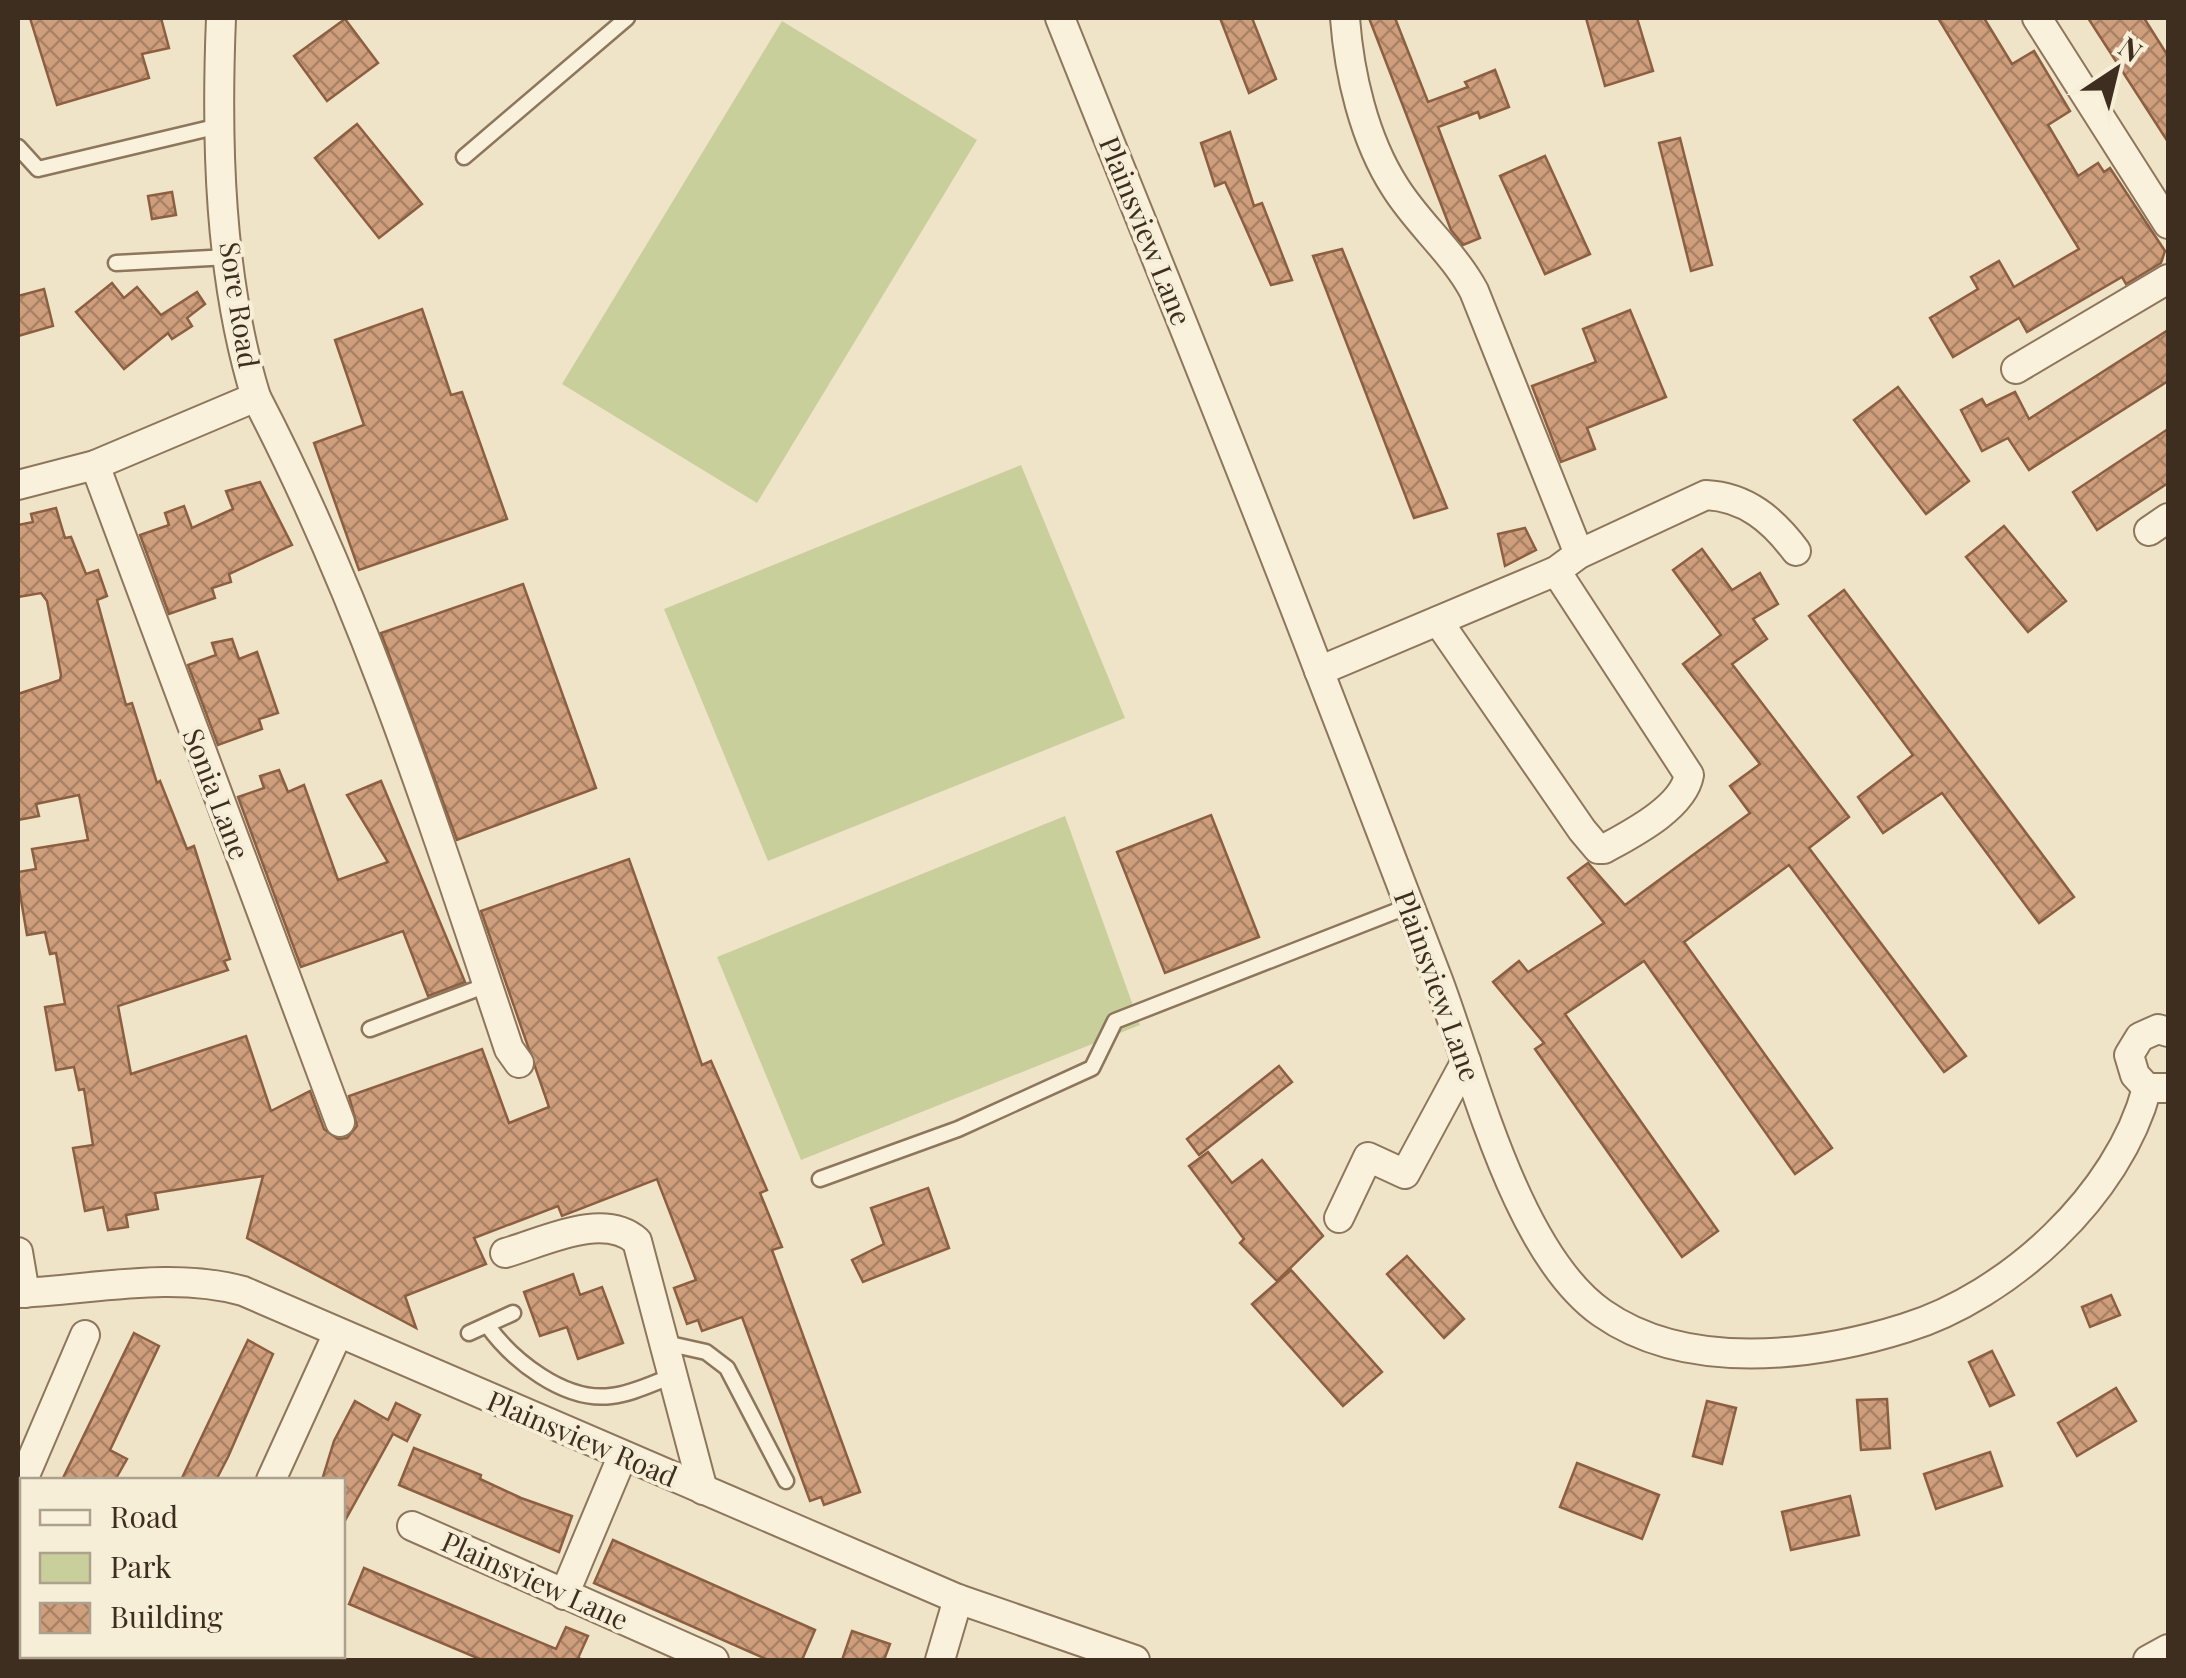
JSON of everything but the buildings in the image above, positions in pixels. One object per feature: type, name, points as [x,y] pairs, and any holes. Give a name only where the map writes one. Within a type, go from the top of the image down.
[{"type":"street","name":"Sore Road","points":[[18,485],[95,466],[256,397],[246,365],[230,257],[219,126],[221,18]]},
{"type":"street","name":"Plainsview Lane","points":[[1060,18],[1320,671],[1466,1061],[1532,1224],[1566,1281],[1603,1314],[1662,1341],[1730,1354],[1867,1340],[1934,1319],[2044,1246],[2081,1210],[2158,1088]]},
{"type":"street","points":[[1345,18],[1352,69],[1374,140],[1394,186],[1462,268],[1474,291],[1579,554]]},
{"type":"street","points":[[2037,18],[2168,224]]},
{"type":"street","points":[[2016,368],[2168,279]]},
{"type":"street","points":[[256,397],[302,490],[427,799],[509,1049],[518,1063]]},
{"type":"street","name":"Sonia Lane","points":[[95,466],[340,1122]]},
{"type":"street","points":[[1320,671],[1556,572],[1579,554],[1706,495],[1725,496],[1753,508],[1796,551]]},
{"type":"street","points":[[1438,622],[1582,830],[1604,849],[1671,804],[1684,790],[1689,775],[1556,572]]},
{"type":"street","points":[[2158,1088],[2135,1075],[2129,1055],[2140,1037],[2158,1029],[2168,1032]]},
{"type":"street","points":[[1338,1218],[1368,1157],[1406,1174],[1466,1061]]},
{"type":"street","points":[[505,1253],[601,1226],[624,1230],[637,1241],[646,1262],[660,1342],[703,1490]]},
{"type":"street","points":[[18,1252],[21,1293]]},
{"type":"street","name":"Plainsview Road","points":[[21,1293],[128,1284],[215,1286],[243,1292],[958,1599],[1135,1660]]},
{"type":"street","points":[[272,1478],[338,1333]]},
{"type":"street","points":[[24,1478],[85,1335]]},
{"type":"street","points":[[564,1595],[622,1456]]},
{"type":"street","name":"Plainsview Lane","points":[[412,1526],[714,1660]]},
{"type":"street","points":[[940,1660],[958,1599]]},
{"type":"street","points":[[2148,1660],[2168,1649]]},
{"type":"lane","points":[[464,157],[627,18]]},
{"type":"lane","points":[[18,147],[38,169],[219,126]]},
{"type":"lane","points":[[116,263],[230,257]]},
{"type":"lane","points":[[820,1179],[958,1129],[1092,1068],[1115,1022],[1409,906]]},
{"type":"lane","points":[[370,1029],[488,985]]},
{"type":"lane","points":[[470,1333],[513,1313]]},
{"type":"lane","points":[[487,1324],[523,1363],[590,1396],[624,1394],[670,1377]]},
{"type":"lane","points":[[660,1342],[706,1352],[727,1368],[786,1481]]},
{"type":"green space","points":[[782,21],[977,140],[757,503],[562,384]]},
{"type":"green space","points":[[1021,465],[1125,718],[768,861],[664,609]]},
{"type":"green space","points":[[1065,816],[1140,1025],[801,1160],[717,957]]}]
